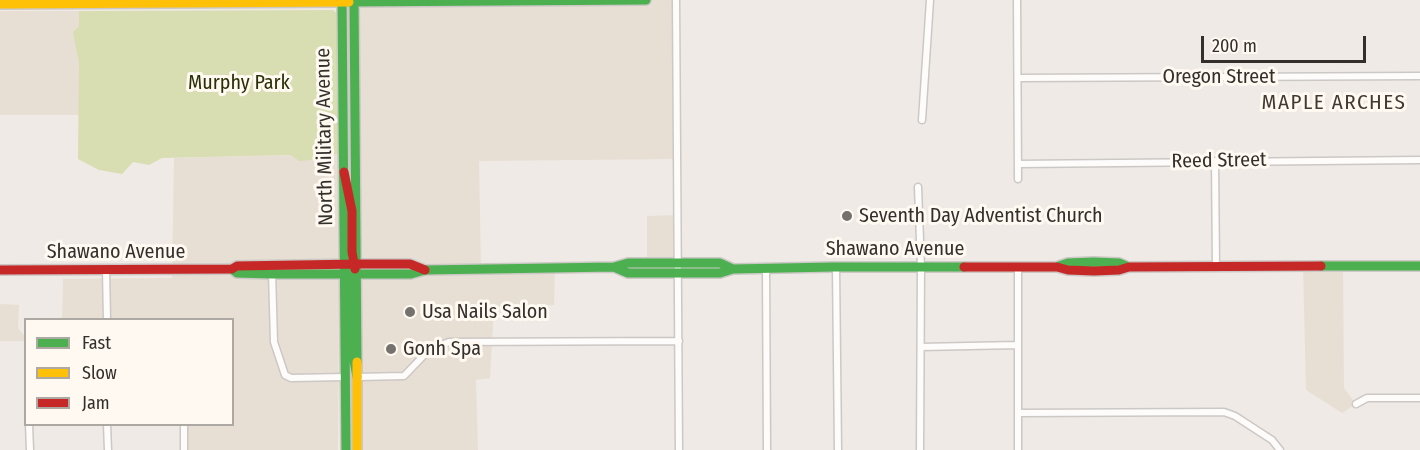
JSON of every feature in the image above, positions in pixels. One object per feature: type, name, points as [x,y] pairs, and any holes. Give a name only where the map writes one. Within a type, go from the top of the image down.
[{"type":"main road","points":[[0,4],[646,0]]},
{"type":"main road","name":"North Military Avenue","points":[[342,1],[344,172],[352,211],[351,269]]},
{"type":"main road","name":"North Military Avenue","points":[[351,269],[354,1]]},
{"type":"main road","name":"Shawano Avenue","points":[[0,270],[232,269],[237,273],[272,269],[351,269],[410,264],[425,270],[614,267],[628,273],[678,268],[720,273],[733,269],[836,267],[1057,267],[1080,271],[1119,270],[1129,267],[1420,266]]},
{"type":"main road","points":[[346,450],[345,376],[351,269]]},
{"type":"main road","points":[[351,269],[350,339],[357,377],[357,450]]},
{"type":"street","points":[[676,0],[679,450]]},
{"type":"street","points":[[922,120],[930,0]]},
{"type":"street","points":[[1017,0],[1018,179]]},
{"type":"street","name":"Oregon Street","points":[[1018,78],[1420,76]]},
{"type":"street","name":"Reed Street","points":[[1018,164],[1420,160]]},
{"type":"street","points":[[1215,161],[1216,266]]},
{"type":"street","points":[[918,187],[921,267],[920,450]]},
{"type":"street","points":[[836,267],[838,450]]},
{"type":"street","points":[[1018,267],[1018,450]]},
{"type":"street","points":[[766,268],[767,450]]},
{"type":"street","points":[[272,269],[274,342],[285,375],[291,378],[345,376]]},
{"type":"street","points":[[106,270],[107,318]]},
{"type":"street","points":[[357,377],[404,376],[429,350],[449,342],[678,341]]},
{"type":"street","points":[[921,347],[1017,345]]},
{"type":"street","points":[[1356,404],[1367,398],[1420,398]]},
{"type":"street","points":[[1018,413],[1224,412],[1235,416],[1272,440],[1280,450]]},
{"type":"street","points":[[29,426],[30,450]]},
{"type":"street","points":[[107,426],[108,450]]},
{"type":"street","points":[[184,426],[184,450]]},
{"type":"shaded area","points":[[354,0],[676,0],[677,159],[479,161],[481,268],[555,268],[554,305],[494,307],[490,378],[476,380],[478,450],[357,450]]},
{"type":"shaded area","points":[[0,11],[79,11],[79,115],[0,115]]},
{"type":"shaded area","points":[[340,154],[338,450],[184,450],[184,426],[234,426],[234,318],[62,318],[63,279],[172,278],[174,158]]},
{"type":"shaded area","points":[[678,215],[678,263],[647,263],[647,216]]},
{"type":"shaded area","points":[[1303,266],[1343,266],[1344,388],[1356,404],[1342,413],[1306,390]]},
{"type":"shaded area","points":[[0,304],[19,305],[18,328],[24,336],[24,341],[0,341]]},
{"type":"green space","name":"Murphy Park","points":[[333,10],[338,14],[340,154],[325,154],[322,159],[299,161],[291,155],[162,158],[149,165],[133,162],[122,174],[99,170],[78,159],[79,63],[73,32],[79,26],[79,11]]},
{"type":"traffic: fast","points":[[342,0],[346,450]]},
{"type":"traffic: fast","points":[[354,0],[357,362]]},
{"type":"traffic: fast","points":[[349,2],[646,0]]},
{"type":"traffic: fast","points":[[1059,266],[1068,263],[1094,262],[1119,263],[1126,266]]},
{"type":"traffic: fast","points":[[232,269],[237,273],[272,274],[411,274],[425,270],[614,267],[628,263],[720,263],[733,269]]},
{"type":"traffic: fast","points":[[1321,266],[1420,266]]},
{"type":"traffic: fast","points":[[614,267],[628,273],[720,273],[733,269],[833,267],[964,267]]},
{"type":"traffic: fast","points":[[347,268],[351,283],[350,339],[357,377]]},
{"type":"traffic: slow","points":[[0,4],[349,2]]},
{"type":"traffic: slow","points":[[357,362],[357,450]]},
{"type":"traffic: jam","points":[[344,172],[352,211],[352,252],[355,269]]},
{"type":"traffic: jam","points":[[0,270],[232,269],[237,266],[358,264],[410,264],[425,270]]},
{"type":"traffic: jam","points":[[964,267],[1057,267],[1068,270],[1094,271],[1119,270],[1129,267],[1321,266]]},
{"type":"place","name":"Seventh Day Adventist Church","points":[[847,216]]},
{"type":"place","name":"Usa Nails Salon","points":[[410,312]]},
{"type":"place","name":"Gonh Spa","points":[[391,349]]},
{"type":"district","name":"MAPLE ARCHES","points":[[1334,103]]}]
